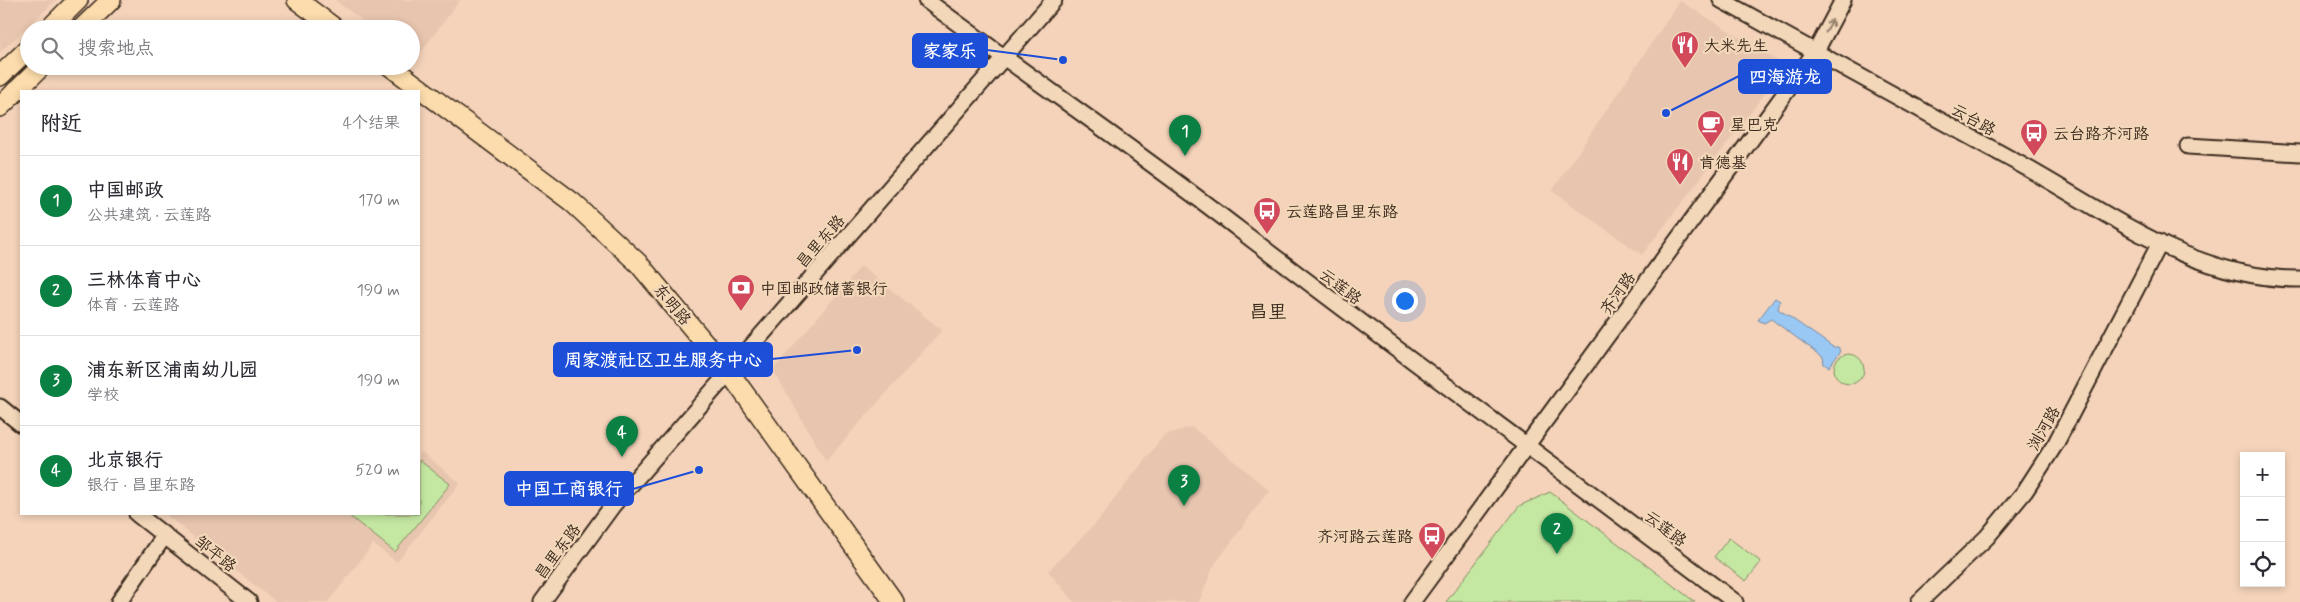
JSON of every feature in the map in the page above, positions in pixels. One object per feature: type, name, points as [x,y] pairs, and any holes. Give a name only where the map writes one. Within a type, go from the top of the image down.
[{"type":"main road","points":[[58,20],[78,0]]},
{"type":"main road","points":[[90,20],[111,0]]},
{"type":"main road","points":[[297,0],[324,20]]},
{"type":"main road","points":[[0,76],[20,57]]},
{"type":"main road","points":[[0,107],[33,75]]},
{"type":"main road","name":"东明路","points":[[402,75],[549,184],[617,242],[657,284],[728,372],[894,602]]},
{"type":"street","name":"云莲路","points":[[926,0],[1242,232],[1345,311],[1528,444],[1735,602]]},
{"type":"street","name":"昌里东路","points":[[542,602],[614,505],[1054,0]]},
{"type":"street","name":"云台路","points":[[1721,0],[2027,168],[2145,238],[2194,259],[2227,270],[2261,276],[2300,279]]},
{"type":"street","name":"齐河路","points":[[1412,602],[1816,51],[1843,0]]},
{"type":"street","points":[[2188,146],[2300,153]]},
{"type":"street","name":"浏河路","points":[[1919,602],[1987,537],[2025,491],[2056,443],[2160,243]]},
{"type":"street","points":[[0,407],[20,423]]},
{"type":"street","name":"邹平路","points":[[139,515],[249,602]]},
{"type":"street","points":[[119,602],[165,535]]},
{"type":"shaded area","points":[[0,0],[56,0],[34,20],[20,20],[20,33],[0,52]]},
{"type":"shaded area","points":[[335,0],[460,0],[420,53],[420,20],[362,20]]},
{"type":"shaded area","points":[[1680,1],[1786,66],[1642,255],[1552,191]]},
{"type":"shaded area","points":[[861,266],[942,330],[826,461],[773,370]]},
{"type":"shaded area","points":[[1192,427],[1269,490],[1213,567],[1199,602],[1074,602],[1048,571],[1097,522],[1164,435]]},
{"type":"shaded area","points":[[420,451],[460,483],[397,562],[373,544],[328,602],[276,602],[166,515],[420,515]]},
{"type":"green space","points":[[1849,354],[1860,358],[1864,369],[1860,380],[1849,384],[1838,380],[1834,369],[1838,358]]},
{"type":"green space","points":[[420,461],[450,484],[395,552],[348,515],[420,515]]},
{"type":"green space","points":[[1550,492],[1695,602],[1446,602],[1519,506]]},
{"type":"green space","points":[[1729,538],[1761,562],[1746,581],[1714,557]]},
{"type":"water","points":[[1775,298],[1780,301],[1778,309],[1833,347],[1838,347],[1841,351],[1829,367],[1824,364],[1823,357],[1771,319],[1764,323],[1758,320]]},
{"type":"place","name":"家家乐","points":[[1063,60]]},
{"type":"place","name":"大米先生","points":[[1685,69]]},
{"type":"place","name":"四海游龙","points":[[1666,113]]},
{"type":"place","name":"星巴克","points":[[1711,148]]},
{"type":"place","name":"中国邮政","points":[[1185,156]]},
{"type":"place","name":"云台路齐河路","points":[[2034,157]]},
{"type":"place","name":"肯德基","points":[[1680,186]]},
{"type":"place","name":"云莲路昌里东路","points":[[1267,235]]},
{"type":"place","name":"中国邮政储蓄银行","points":[[741,312]]},
{"type":"place","name":"周家渡社区卫生服务中心","points":[[857,350]]},
{"type":"place","name":"北京银行","points":[[622,457]]},
{"type":"place","name":"中国工商银行","points":[[699,470]]},
{"type":"place","name":"浦东新区浦南幼儿园","points":[[1184,506]]},
{"type":"place","name":"三林体育中心","points":[[1557,554]]},
{"type":"place","name":"齐河路云莲路","points":[[1432,560]]},
{"type":"district","name":"昌里","points":[[1268,311]]}]
